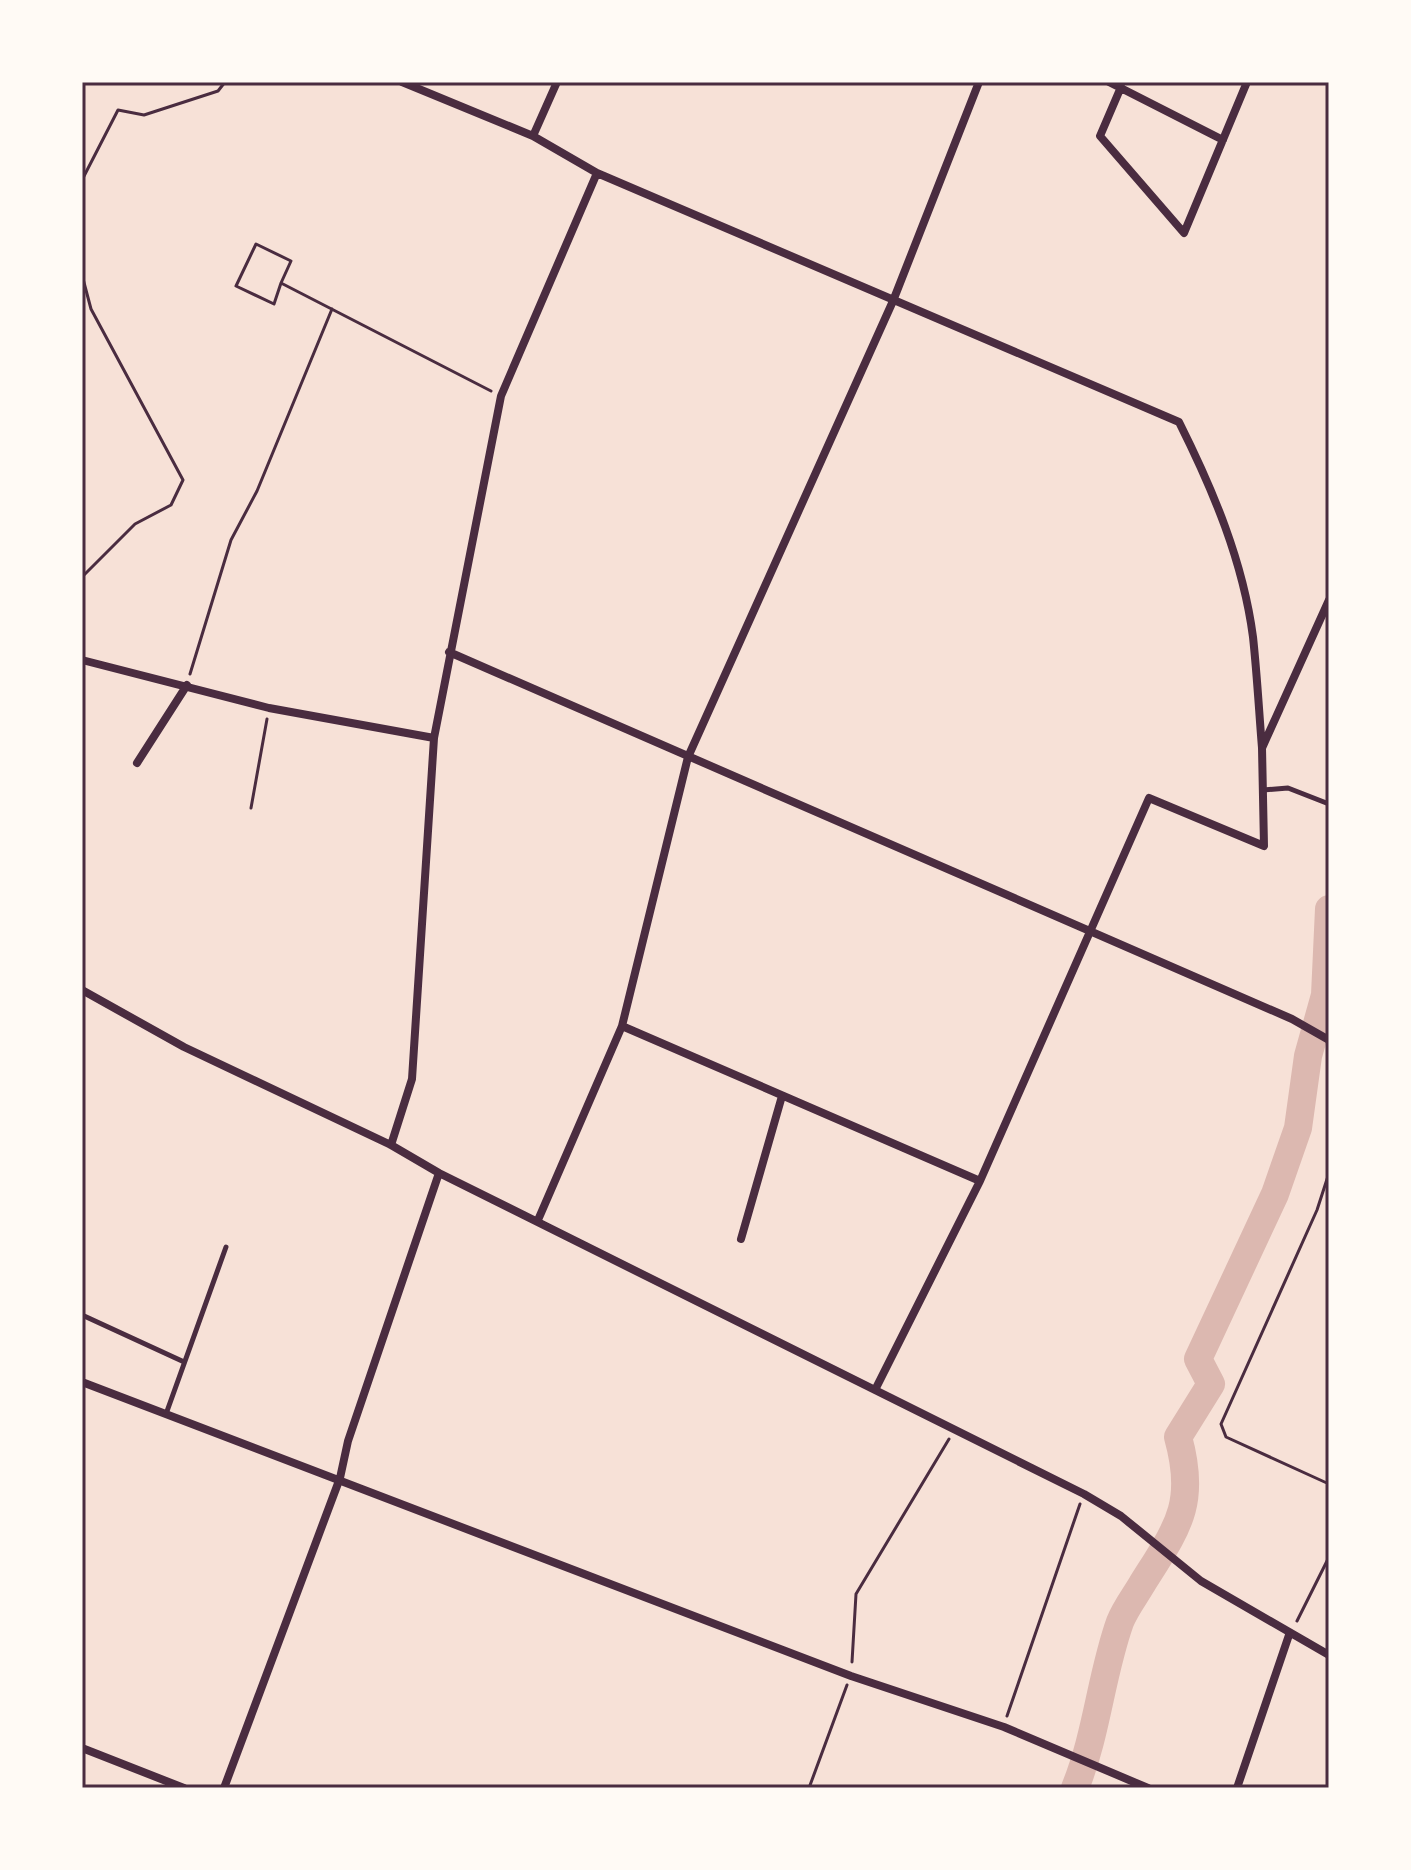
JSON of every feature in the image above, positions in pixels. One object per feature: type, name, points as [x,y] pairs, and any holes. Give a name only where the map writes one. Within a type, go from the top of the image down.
[{"type":"street","points":[[402,82],[533,136],[597,173],[1179,422],[1208,479],[1233,548],[1252,634],[1262,748],[1264,846],[1149,798],[980,1181],[875,1390]]},
{"type":"street","points":[[533,136],[557,82]]},
{"type":"street","points":[[538,1220],[622,1026],[688,757],[893,301],[979,82]]},
{"type":"street","points":[[1109,82],[1223,140]]},
{"type":"street","points":[[1121,87],[1100,136],[1184,233],[1247,82]]},
{"type":"street","points":[[391,1145],[412,1079],[434,738],[501,396],[597,173]]},
{"type":"street","points":[[1262,748],[1329,600]]},
{"type":"street","points":[[449,652],[1090,931],[1302,1025],[1329,1040]]},
{"type":"street","points":[[82,660],[269,708],[434,738]]},
{"type":"street","points":[[137,763],[187,685]]},
{"type":"street","points":[[82,990],[184,1047],[391,1145],[439,1173],[1084,1494],[1121,1516],[1201,1581],[1289,1635],[1329,1655]]},
{"type":"street","points":[[622,1026],[980,1181]]},
{"type":"street","points":[[741,1239],[782,1096]]},
{"type":"street","points":[[224,1788],[340,1478],[348,1441],[439,1173]]},
{"type":"street","points":[[82,1382],[340,1478],[851,1676],[1004,1727],[1070,1758],[1148,1788]]},
{"type":"street","points":[[1237,1788],[1289,1635]]},
{"type":"street","points":[[82,1748],[184,1788]]},
{"type":"lane","points":[[1263,790],[1288,788],[1329,804]]},
{"type":"lane","points":[[166,1414],[182,1361],[226,1247]]},
{"type":"lane","points":[[82,1315],[182,1361]]},
{"type":"path","points":[[82,180],[118,110],[144,115],[218,91],[225,82]]},
{"type":"path","points":[[256,244],[291,261],[281,283],[274,304],[236,286],[256,244]]},
{"type":"path","points":[[82,275],[91,309],[183,480],[171,505],[135,524],[82,577]]},
{"type":"path","points":[[281,283],[501,396]]},
{"type":"path","points":[[187,685],[231,540],[257,491],[332,309]]},
{"type":"path","points":[[251,808],[269,708]]},
{"type":"path","points":[[1329,1173],[1317,1210],[1221,1424],[1226,1437],[1329,1484]]},
{"type":"path","points":[[809,1788],[851,1676],[856,1594],[955,1429]]},
{"type":"path","points":[[1004,1727],[1084,1494]]},
{"type":"path","points":[[1289,1635],[1329,1557]]},
{"type":"waterway","points":[[1075,1788],[1089,1747],[1120,1622],[1174,1531],[1180,1515],[1185,1481],[1178,1437],[1211,1384],[1198,1359],[1275,1194],[1298,1128],[1308,1056],[1325,995],[1329,909]]}]
